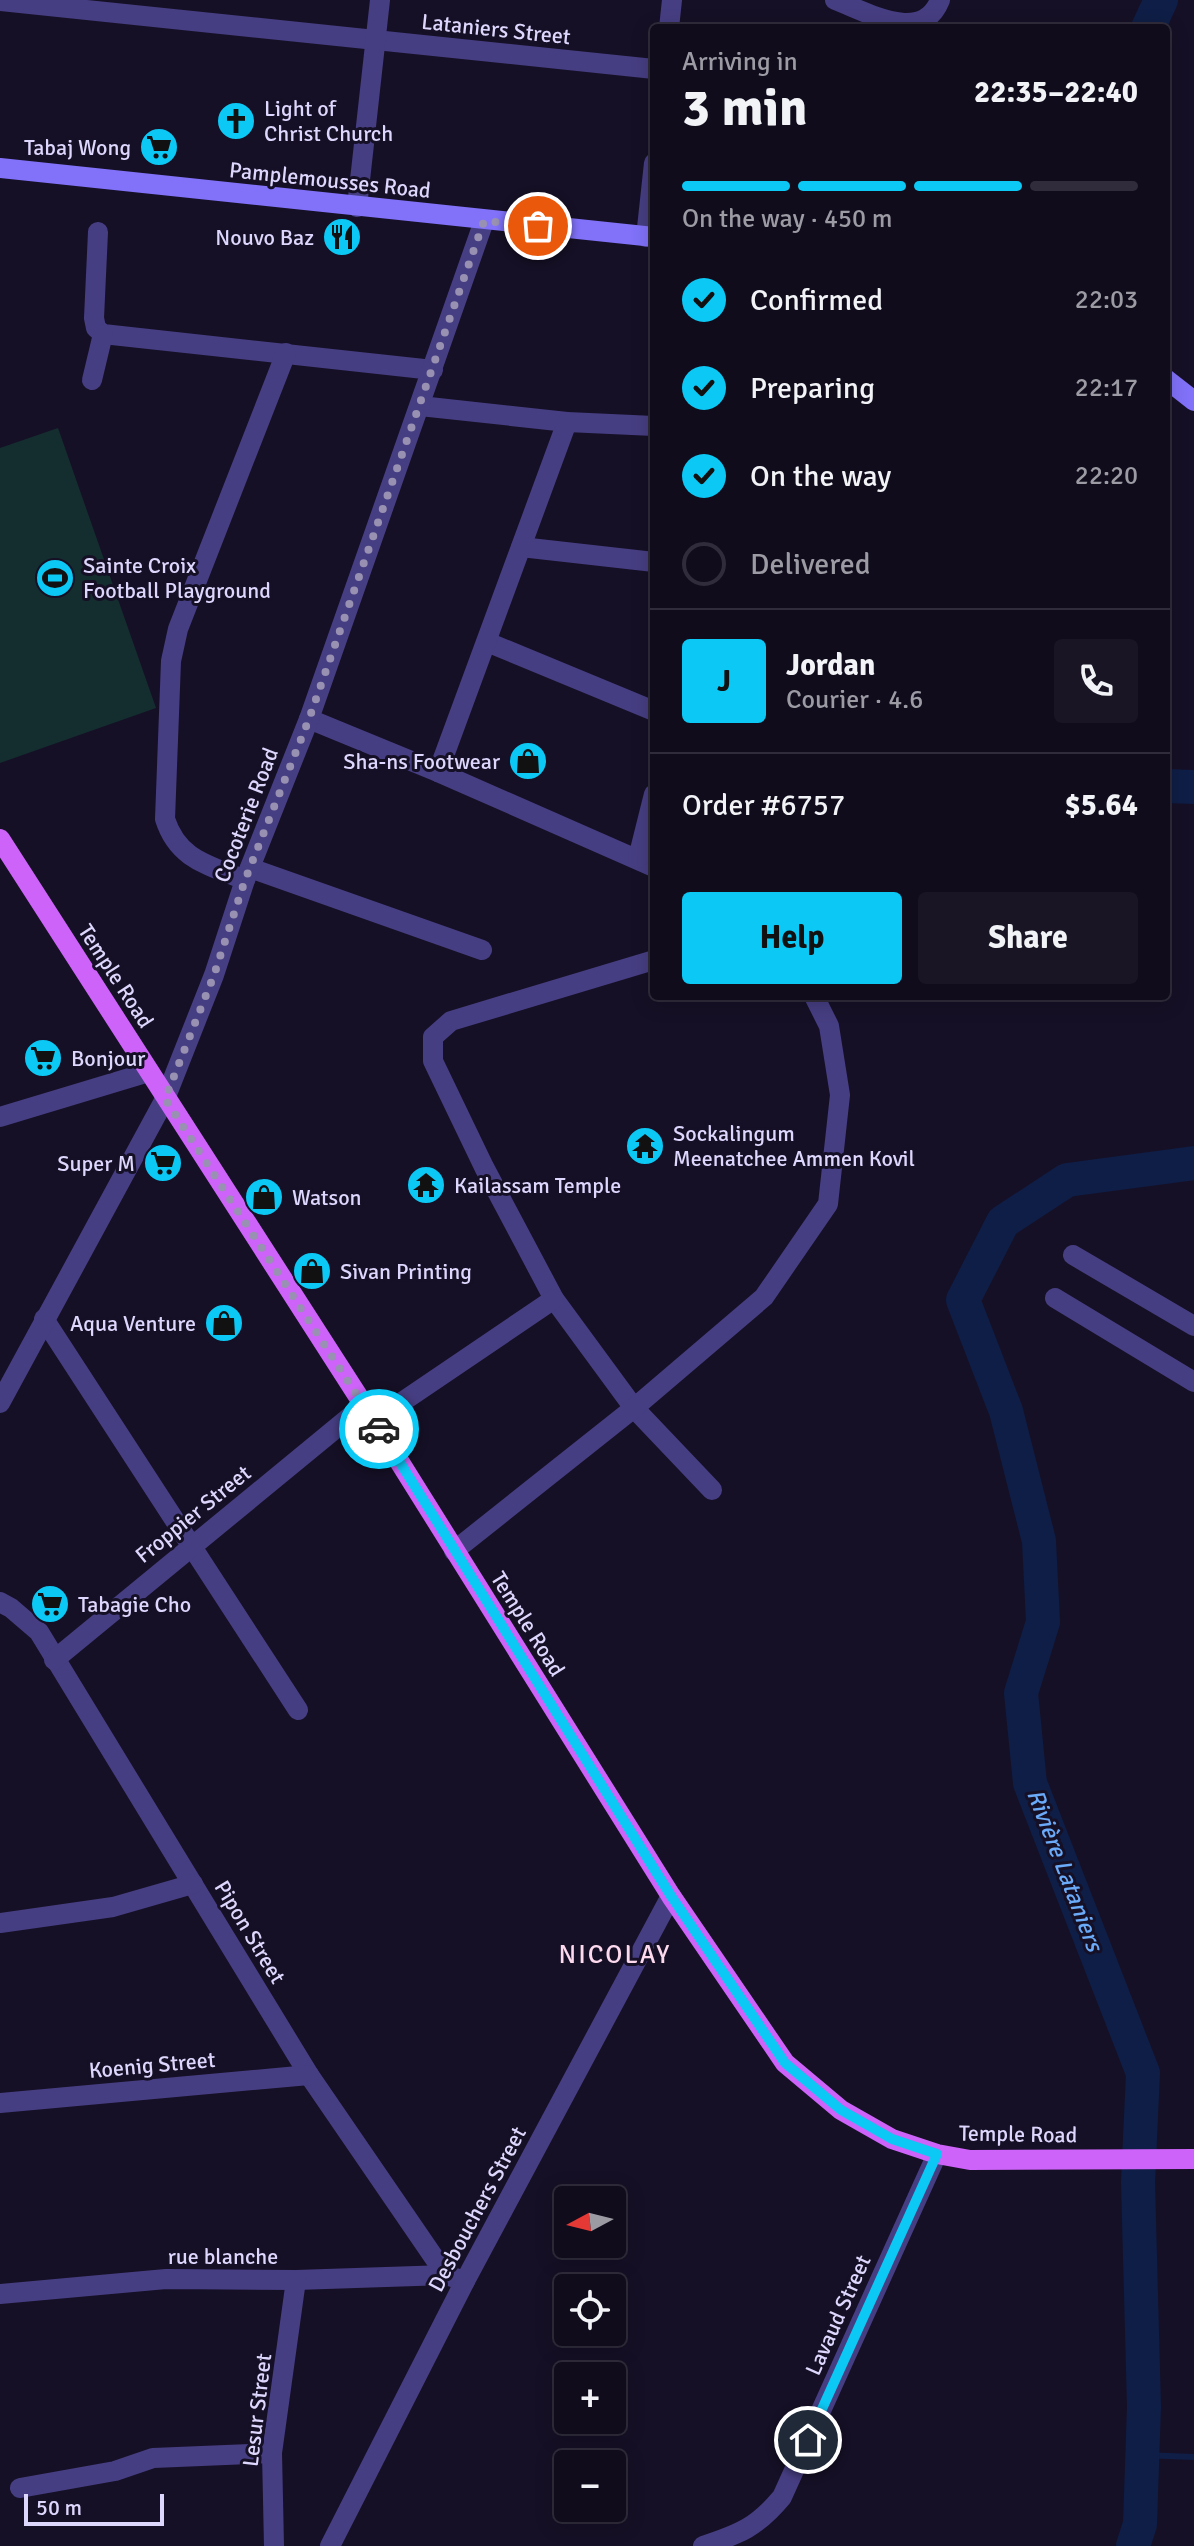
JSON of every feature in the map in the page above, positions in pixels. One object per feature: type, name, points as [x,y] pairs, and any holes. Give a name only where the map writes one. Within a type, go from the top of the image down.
[{"type":"main road","name":"Pamplemousses Road","points":[[0,168],[650,237]]},
{"type":"main road","points":[[1170,382],[1194,401]]},
{"type":"main road","name":"Temple Road","points":[[0,839],[368,1414],[671,1896],[785,2063],[841,2110],[892,2139],[937,2154],[970,2160],[1194,2159]]},
{"type":"street","points":[[357,207],[380,0]]},
{"type":"street","points":[[669,24],[672,0]]},
{"type":"street","points":[[835,0],[900,24],[915,23],[935,13],[940,0]]},
{"type":"street","name":"Lataniers Street","points":[[0,1],[650,69]]},
{"type":"street","name":"Cocoterie Road","points":[[0,1403],[165,1099],[214,975],[247,874],[309,719],[484,221]]},
{"type":"street","points":[[98,232],[94,318],[96,328],[103,334],[433,370]]},
{"type":"street","points":[[92,380],[103,334]]},
{"type":"street","points":[[286,353],[178,629],[171,661],[165,819],[177,845],[194,859],[482,950]]},
{"type":"street","points":[[420,406],[567,422],[650,426]]},
{"type":"street","points":[[438,772],[567,422]]},
{"type":"street","points":[[521,547],[650,562]]},
{"type":"street","points":[[487,642],[650,709]]},
{"type":"street","points":[[309,719],[646,862],[650,828]]},
{"type":"street","points":[[650,961],[451,1021],[433,1037],[433,1061],[484,1167],[554,1299],[634,1408],[712,1490]]},
{"type":"street","points":[[454,1551],[634,1408],[764,1297],[828,1204],[840,1095],[829,1026],[816,1000]]},
{"type":"street","points":[[0,1117],[149,1072]]},
{"type":"street","points":[[1073,1255],[1194,1326]]},
{"type":"street","points":[[1055,1298],[1194,1382]]},
{"type":"street","name":"Froppier Street","points":[[54,1660],[191,1545],[368,1414],[554,1299]]},
{"type":"street","points":[[44,1319],[298,1710]]},
{"type":"street","name":"Pipon Street","points":[[0,1602],[39,1632],[309,2075],[455,2278]]},
{"type":"street","points":[[0,1923],[113,1907],[193,1884]]},
{"type":"street","name":"Desbouchers Street","points":[[330,2546],[455,2278],[671,1896]]},
{"type":"street","name":"Koenig Street","points":[[0,2103],[309,2075]]},
{"type":"street","name":"Lavaud Street","points":[[703,2546],[736,2536],[765,2518],[782,2497],[937,2154]]},
{"type":"street","name":"rue blanche","points":[[0,2294],[166,2279],[455,2278]]},
{"type":"street","name":"Lesur Street","points":[[274,2546],[272,2453],[296,2280]]},
{"type":"street","points":[[20,2488],[115,2471],[153,2458],[272,2453]]},
{"type":"green space","name":"Sainte Croix Football Playground","points":[[58,428],[156,708],[0,763],[0,448]]},
{"type":"waterway","name":"Rivière Lataniers","points":[[1150,24],[1161,0]]},
{"type":"waterway","name":"Rivière Lataniers","points":[[1170,786],[1194,787]]},
{"type":"waterway","name":"Rivière Lataniers","points":[[1133,2546],[1140,2524],[1144,2407],[1138,2182],[1143,2073],[1030,1783],[1021,1693],[1043,1622],[1039,1541],[1006,1411],[963,1300],[1003,1222],[1067,1180],[1194,1163]]},
{"type":"waterway","points":[[1142,2455],[1194,2457]]},
{"type":"way so far","points":[[379,1429],[165,1099],[214,975],[245,880],[309,719],[484,221],[538,226]]},
{"type":"place","name":"Light of Christ Church","points":[[236,121]]},
{"type":"place","name":"Tabaj Wong","points":[[159,147]]},
{"type":"place","name":"Nouvo Baz","points":[[342,237]]},
{"type":"place","name":"Sainte Croix Football Playground","points":[[55,578]]},
{"type":"place","name":"Sha-ns Footwear","points":[[528,761]]},
{"type":"place","name":"Bonjour","points":[[43,1058]]},
{"type":"place","name":"Sockalingum Meenatchee Ammen Kovil","points":[[645,1146]]},
{"type":"place","name":"Super M","points":[[163,1163]]},
{"type":"place","name":"Kailassam Temple","points":[[426,1185]]},
{"type":"place","name":"Watson","points":[[264,1197]]},
{"type":"place","name":"Sivan Printing","points":[[312,1271]]},
{"type":"place","name":"Aqua Venture","points":[[224,1323]]},
{"type":"place","name":"Tabagie Cho","points":[[50,1604]]},
{"type":"district","name":"NICOLAY","points":[[615,1955]]},
{"type":"route","points":[[379,1429],[671,1896],[785,2063],[841,2110],[892,2139],[937,2154],[808,2440]]}]
